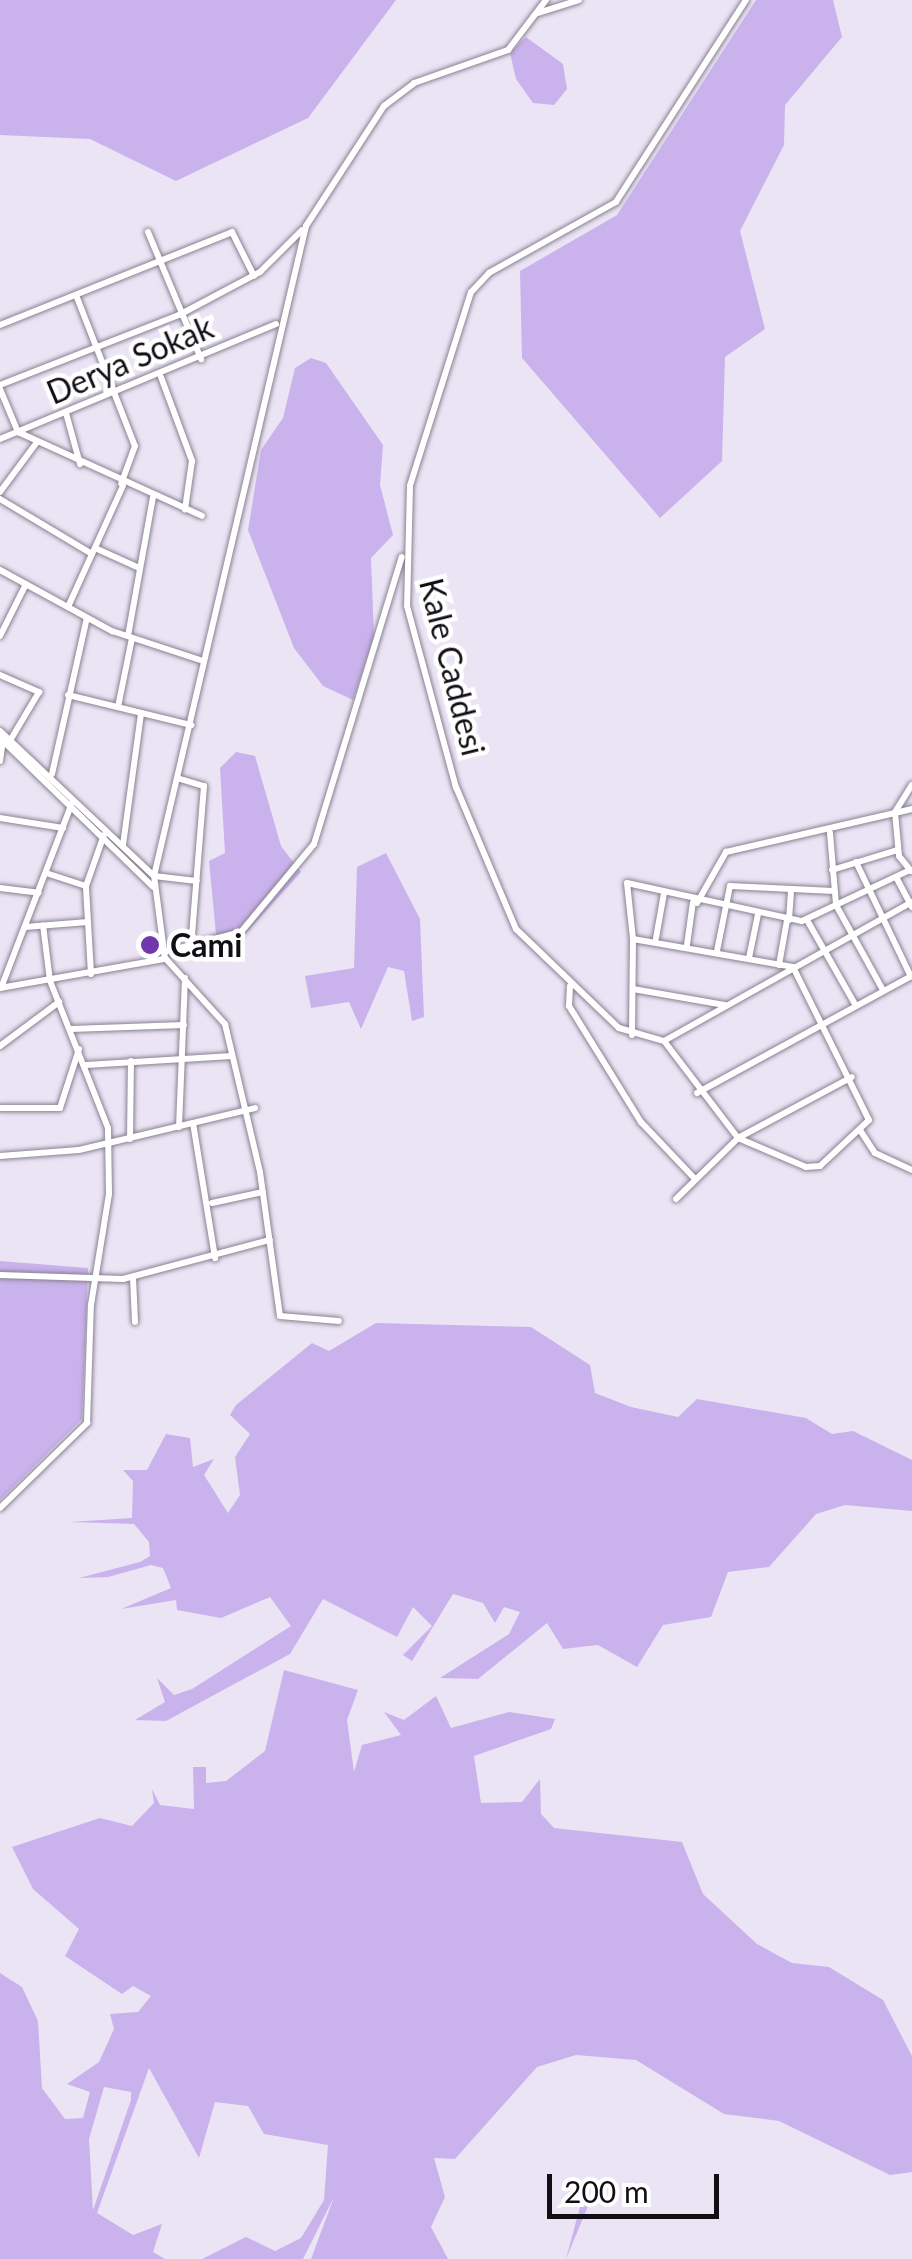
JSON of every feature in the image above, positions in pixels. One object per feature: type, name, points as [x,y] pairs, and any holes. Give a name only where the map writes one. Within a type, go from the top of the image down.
[{"type":"street","points":[[202,516],[122,485],[18,432],[0,387],[178,315],[254,276],[306,226],[384,106],[414,83],[508,50],[546,0]]},
{"type":"street","points":[[537,14],[579,0]]},
{"type":"street","name":"Kale Caddesi","points":[[664,1042],[632,1034],[570,986],[516,929],[456,787],[410,621],[403,556],[413,470],[474,286],[616,202],[746,0]]},
{"type":"street","points":[[306,226],[277,324],[154,888],[165,955],[221,1016],[263,1192],[281,1318],[338,1321]]},
{"type":"street","points":[[148,232],[178,315],[201,358]]},
{"type":"street","points":[[0,325],[236,232],[254,276]]},
{"type":"street","points":[[68,607],[135,450],[115,394],[92,348],[76,295]]},
{"type":"street","name":"Derya Sokak","points":[[0,439],[161,376],[277,324]]},
{"type":"street","points":[[161,376],[192,461],[185,510]]},
{"type":"street","points":[[66,414],[80,464]]},
{"type":"street","points":[[37,442],[0,496],[94,551],[139,568]]},
{"type":"street","points":[[118,707],[152,497]]},
{"type":"street","points":[[0,988],[90,974],[245,929],[319,834],[403,556]]},
{"type":"street","points":[[0,570],[87,618],[130,637],[203,660]]},
{"type":"street","points":[[0,636],[26,584]]},
{"type":"street","points":[[52,774],[87,618]]},
{"type":"street","points":[[0,676],[38,690],[3,737],[0,761]]},
{"type":"street","points":[[68,694],[191,726]]},
{"type":"street","points":[[123,845],[141,713]]},
{"type":"street","points":[[3,737],[52,774],[154,876],[196,881]]},
{"type":"street","points":[[3,737],[154,888]]},
{"type":"street","points":[[177,778],[204,786],[191,947]]},
{"type":"street","points":[[632,1034],[633,939],[628,883],[724,908],[807,920],[911,871],[898,850],[896,812],[912,786]]},
{"type":"street","points":[[0,988],[72,802]]},
{"type":"street","points":[[686,944],[695,902],[726,852],[830,833],[912,809]]},
{"type":"street","points":[[0,818],[63,828]]},
{"type":"street","points":[[830,833],[836,905],[883,990]]},
{"type":"street","points":[[90,974],[86,886],[104,835]]},
{"type":"street","points":[[832,870],[898,850]]},
{"type":"street","points":[[697,1093],[822,1020],[912,976],[866,891],[856,862]]},
{"type":"street","points":[[46,873],[86,886]]},
{"type":"street","points":[[633,939],[656,938],[793,968],[870,1114],[860,1130],[814,1168],[738,1138],[697,1093],[664,1042],[793,968],[911,904],[896,877]]},
{"type":"street","points":[[717,951],[730,886],[834,891]]},
{"type":"street","points":[[0,888],[38,893]]},
{"type":"street","points":[[779,964],[791,891]]},
{"type":"street","points":[[656,938],[664,893]]},
{"type":"street","points":[[749,958],[758,914]]},
{"type":"street","points":[[807,920],[854,1004]]},
{"type":"street","points":[[25,927],[88,922]]},
{"type":"street","points":[[0,1508],[86,1423],[94,1282],[111,1144],[86,1064],[50,981],[44,926]]},
{"type":"street","points":[[179,1127],[185,976]]},
{"type":"street","points":[[570,986],[569,1006],[641,1122],[695,1179]]},
{"type":"street","points":[[633,990],[726,1006]]},
{"type":"street","points":[[0,1046],[58,1002]]},
{"type":"street","points":[[71,1030],[184,1025]]},
{"type":"street","points":[[0,1108],[60,1108],[80,1050]]},
{"type":"street","points":[[86,1064],[232,1056]]},
{"type":"street","points":[[130,1139],[132,1061]]},
{"type":"street","points":[[676,1199],[738,1138],[852,1078]]},
{"type":"street","points":[[0,1156],[111,1144],[254,1108]]},
{"type":"street","points":[[193,1123],[212,1203],[215,1258]]},
{"type":"street","points":[[860,1130],[875,1153],[912,1170]]},
{"type":"street","points":[[212,1203],[263,1192]]},
{"type":"street","points":[[0,1275],[94,1282],[133,1278],[270,1240]]},
{"type":"street","points":[[133,1278],[135,1322]]},
{"type":"shaded area","points":[[0,0],[396,0],[308,118],[176,181],[90,139],[0,135]]},
{"type":"shaded area","points":[[756,0],[833,0],[842,37],[785,105],[784,145],[740,231],[765,329],[725,357],[722,461],[660,518],[522,358],[520,271],[617,215]]},
{"type":"shaded area","points":[[526,37],[563,64],[567,89],[554,105],[533,103],[516,79],[510,53]]},
{"type":"shaded area","points":[[311,358],[326,363],[383,445],[380,485],[393,535],[371,558],[374,637],[353,700],[323,686],[294,648],[248,530],[261,450],[283,418],[295,368]]},
{"type":"shaded area","points":[[236,752],[255,756],[281,846],[301,872],[247,932],[217,945],[209,861],[225,853],[220,768]]},
{"type":"shaded area","points":[[386,853],[420,919],[424,1017],[412,1021],[404,971],[388,967],[361,1029],[349,1002],[311,1008],[305,976],[354,968],[357,867]]},
{"type":"shaded area","points":[[0,1261],[88,1268],[82,1419],[0,1500]]},
{"type":"shaded area","points":[[376,1323],[531,1327],[590,1365],[595,1393],[631,1407],[678,1417],[697,1399],[806,1418],[832,1434],[853,1431],[912,1460],[912,1511],[845,1505],[816,1514],[769,1567],[728,1572],[711,1617],[663,1625],[637,1667],[598,1645],[563,1649],[547,1623],[478,1679],[440,1678],[509,1634],[520,1612],[504,1607],[495,1623],[483,1603],[453,1594],[412,1661],[403,1655],[432,1626],[413,1607],[397,1637],[323,1599],[290,1654],[166,1721],[135,1720],[165,1702],[157,1678],[174,1695],[192,1689],[291,1626],[270,1597],[221,1618],[177,1610],[176,1600],[121,1609],[171,1588],[163,1568],[151,1565],[108,1577],[79,1578],[140,1562],[150,1556],[149,1542],[134,1524],[70,1522],[132,1518],[133,1481],[123,1470],[147,1470],[166,1434],[190,1438],[193,1467],[214,1459],[204,1475],[228,1513],[240,1495],[235,1457],[250,1434],[230,1415],[236,1405],[312,1343],[329,1351]]},
{"type":"shaded area","points":[[284,1670],[358,1690],[347,1720],[354,1772],[362,1745],[401,1735],[384,1712],[404,1720],[436,1696],[451,1728],[509,1712],[555,1719],[551,1729],[474,1756],[481,1803],[522,1802],[540,1779],[541,1814],[554,1828],[682,1842],[703,1894],[757,1944],[792,1963],[829,1967],[883,2000],[912,2056],[912,2172],[890,2175],[779,2121],[724,2114],[636,2060],[576,2055],[537,2067],[455,2159],[434,2158],[445,2197],[431,2227],[448,2259],[311,2259],[334,2197],[303,2259],[202,2259],[246,2237],[275,2251],[301,2238],[324,2200],[328,2145],[264,2134],[248,2106],[215,2102],[199,2158],[149,2068],[97,2213],[133,2235],[162,2224],[153,2252],[165,2259],[0,2259],[0,1973],[22,1987],[38,2021],[42,2088],[65,2119],[83,2118],[90,2092],[67,2084],[99,2062],[114,2029],[110,2014],[138,2012],[151,1996],[133,1986],[122,1994],[65,1956],[79,1929],[33,1889],[12,1847],[100,1818],[132,1826],[154,1803],[152,1789],[160,1805],[194,1809],[193,1767],[206,1767],[206,1783],[226,1781],[265,1751]],"holes":[[[104,2087],[131,2092],[131,2100],[93,2210],[89,2139]]]},
{"type":"shaded area","points":[[579,2183],[591,2199],[566,2259],[580,2207],[563,2184]]},
{"type":"place","name":"Cami","points":[[150,945]]}]
